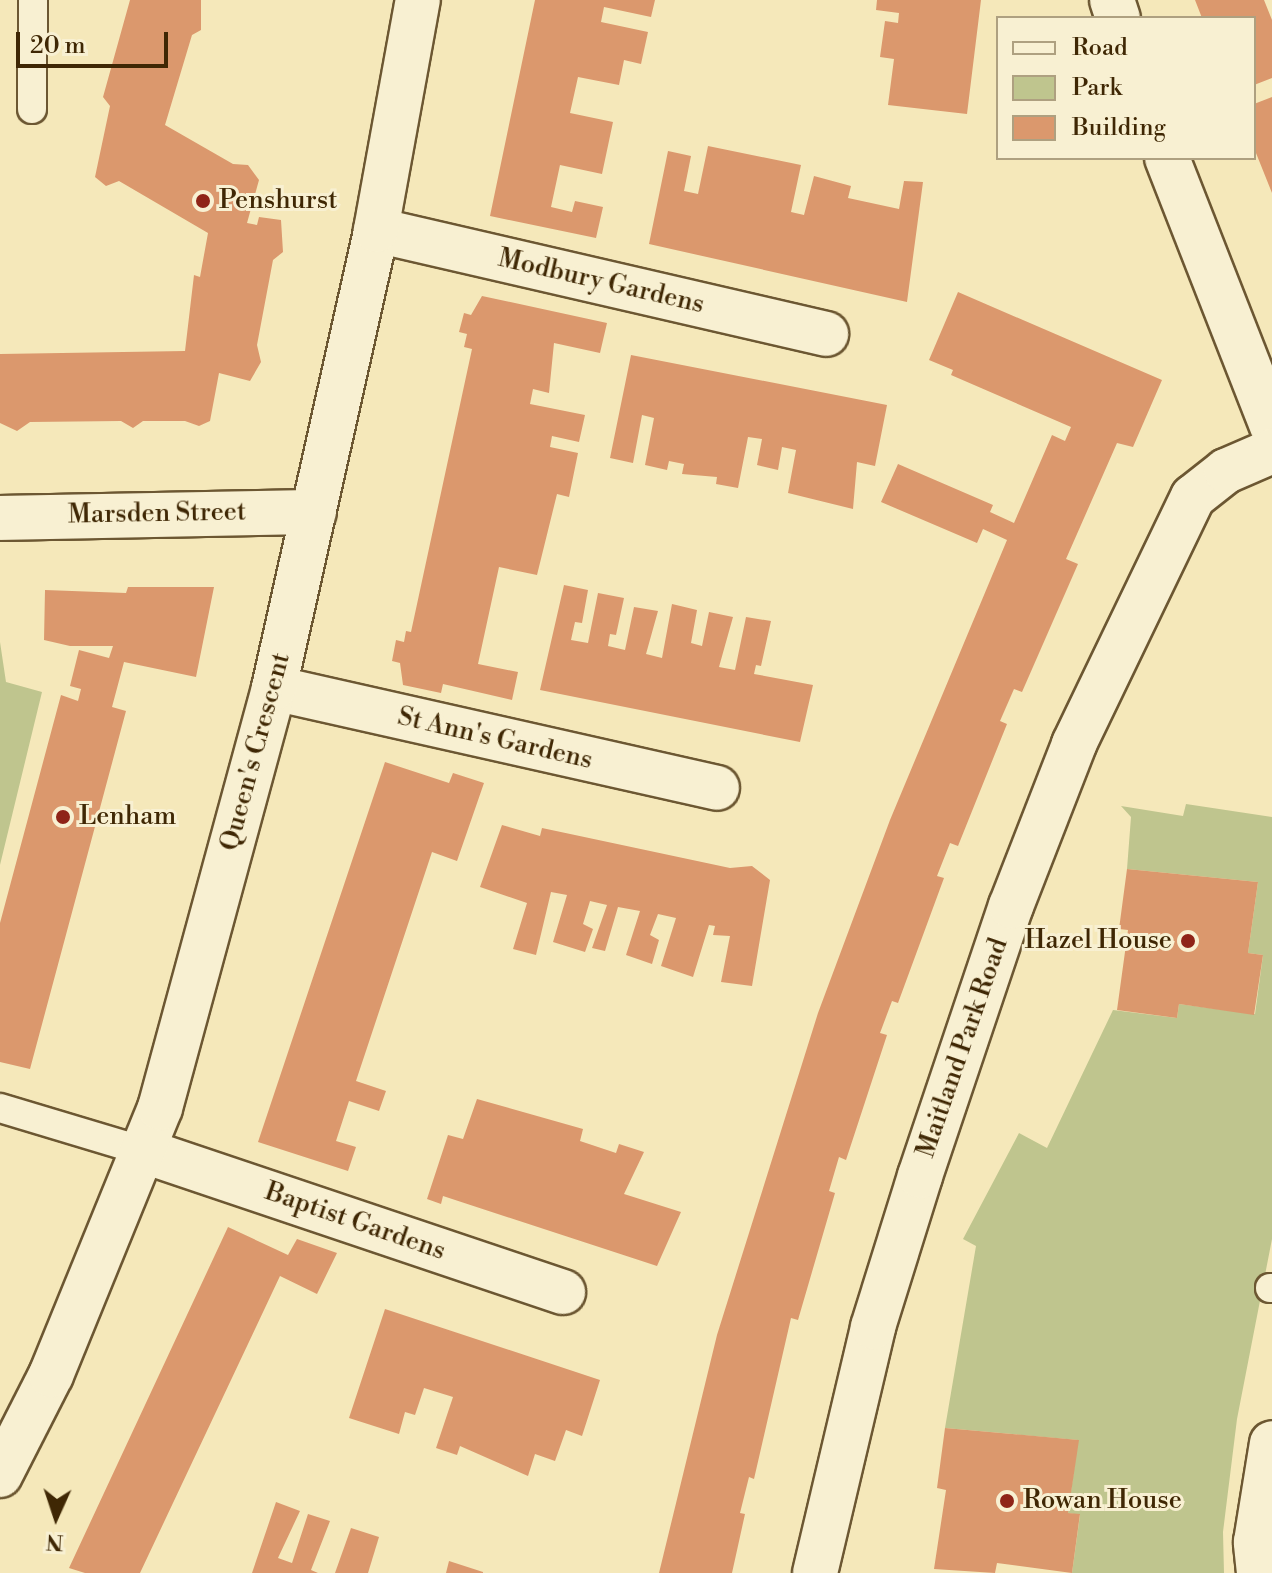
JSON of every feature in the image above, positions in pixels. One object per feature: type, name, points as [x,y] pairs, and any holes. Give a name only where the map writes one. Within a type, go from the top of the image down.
[{"type":"street","name":"Queen's Crescent","points":[[0,1475],[51,1375],[147,1152],[274,688],[376,230],[418,0]]},
{"type":"street","points":[[1168,160],[1272,426]]},
{"type":"street","name":"Modbury Gardens","points":[[376,230],[826,334]]},
{"type":"street","name":"Maitland Park Road","points":[[815,1573],[873,1327],[920,1176],[1011,906],[1074,744],[1193,497],[1226,471],[1272,451]]},
{"type":"street","name":"Marsden Street","points":[[0,518],[314,512]]},
{"type":"street","name":"St Ann's Gardens","points":[[274,688],[717,788]]},
{"type":"street","name":"Baptist Gardens","points":[[147,1152],[563,1292]]},
{"type":"street","points":[[1259,1573],[1256,1542],[1272,1443]]},
{"type":"lane","points":[[32,109],[33,0]]},
{"type":"lane","points":[[0,1108],[147,1152]]},
{"type":"green space","points":[[0,642],[6,682],[42,692],[0,865]]},
{"type":"green space","points":[[1186,804],[1272,817],[1272,1239],[1237,1419],[1223,1532],[1224,1573],[1072,1573],[1080,1515],[1068,1513],[1078,1440],[945,1428],[976,1246],[963,1239],[1019,1133],[1047,1148],[1113,1010],[1177,1018],[1179,1004],[1255,1014],[1263,955],[1248,953],[1258,882],[1127,869],[1131,817],[1121,806],[1183,816]]},
{"type":"building","name":"Penshurst","points":[[130,0],[201,0],[201,30],[192,35],[165,125],[233,164],[248,165],[259,180],[247,223],[257,225],[259,217],[281,220],[283,252],[273,260],[257,345],[261,362],[250,381],[219,373],[210,421],[199,426],[185,421],[143,421],[133,428],[121,421],[30,422],[17,431],[0,423],[0,354],[185,351],[194,275],[200,277],[208,233],[119,181],[106,186],[95,177],[110,106],[103,97]]},
{"type":"building","points":[[535,0],[655,0],[651,17],[604,7],[601,22],[648,32],[641,64],[624,60],[619,85],[578,77],[570,113],[613,122],[602,174],[560,165],[551,207],[572,212],[575,201],[603,207],[596,238],[490,216]]},
{"type":"building","points":[[877,0],[981,0],[967,114],[888,105],[894,59],[880,57],[885,21],[898,23],[899,13],[876,10]]},
{"type":"building","points":[[1195,0],[1264,0],[1272,20],[1272,78],[1256,84],[1256,16],[1201,16]]},
{"type":"building","points":[[1272,97],[1272,193],[1256,153],[1256,103]]},
{"type":"building","points":[[708,146],[801,165],[791,212],[804,215],[814,176],[851,186],[848,198],[899,209],[904,181],[923,182],[907,302],[649,244],[668,151],[691,156],[684,191],[698,194]]},
{"type":"building","points":[[958,292],[1162,380],[1133,447],[1117,443],[1066,559],[1078,564],[1022,692],[1014,689],[1000,721],[1007,724],[958,846],[950,843],[937,876],[944,878],[898,1003],[892,1001],[880,1033],[887,1035],[846,1160],[839,1157],[829,1191],[835,1193],[798,1320],[791,1318],[754,1479],[749,1477],[740,1513],[745,1514],[732,1573],[659,1573],[717,1335],[818,1013],[890,820],[1007,540],[983,529],[977,543],[881,502],[898,464],[993,505],[990,512],[1014,523],[1052,435],[1065,441],[1071,427],[951,375],[953,370],[929,360]]},
{"type":"building","points":[[482,296],[607,323],[600,353],[554,343],[549,393],[533,389],[530,404],[585,415],[579,442],[552,436],[550,447],[578,453],[569,497],[557,494],[537,575],[499,567],[478,664],[518,672],[512,700],[443,684],[441,693],[403,685],[400,663],[392,661],[396,640],[404,642],[406,631],[411,632],[472,349],[464,347],[467,334],[459,332],[464,313],[471,315]]},
{"type":"building","points":[[631,355],[887,405],[875,466],[857,462],[853,509],[788,493],[796,450],[782,447],[778,470],[757,465],[762,439],[748,437],[738,488],[716,484],[717,477],[682,474],[684,464],[669,461],[667,470],[645,465],[654,418],[642,415],[633,463],[610,458]]},
{"type":"building","points":[[564,585],[588,590],[582,623],[575,622],[571,640],[588,643],[598,593],[624,598],[616,635],[610,634],[608,646],[625,650],[634,607],[658,611],[646,654],[662,658],[672,604],[697,610],[691,643],[702,646],[709,612],[733,617],[719,667],[735,670],[746,617],[771,621],[761,666],[756,665],[754,674],[813,685],[800,742],[540,690]]},
{"type":"building","name":"Lenham","points":[[128,587],[214,587],[196,677],[124,662],[112,707],[126,711],[30,1069],[0,1062],[0,923],[61,695],[78,701],[81,689],[70,686],[79,650],[109,658],[113,646],[70,646],[44,640],[45,590],[126,593]]},
{"type":"building","points":[[385,762],[449,783],[453,773],[484,783],[457,861],[432,852],[356,1081],[386,1091],[379,1111],[349,1101],[336,1141],[356,1147],[348,1171],[258,1142]]},
{"type":"building","points":[[502,825],[540,836],[542,828],[730,868],[752,866],[770,880],[752,986],[721,982],[730,936],[713,935],[715,926],[709,925],[693,977],[661,966],[676,918],[658,914],[650,935],[659,940],[652,964],[626,955],[640,911],[618,907],[605,951],[592,948],[607,905],[590,901],[583,924],[593,929],[585,952],[553,942],[567,895],[551,892],[536,955],[513,949],[527,903],[480,887]]},
{"type":"building","name":"Hazel House","points":[[1127,869],[1258,882],[1248,953],[1263,955],[1254,1015],[1179,1004],[1177,1018],[1117,1010],[1128,930],[1119,929]]},
{"type":"building","points":[[477,1099],[583,1129],[580,1141],[616,1153],[619,1144],[644,1152],[624,1194],[681,1212],[657,1266],[443,1196],[441,1204],[427,1199],[448,1135],[463,1139]]},
{"type":"building","points":[[228,1227],[288,1255],[297,1239],[337,1253],[317,1294],[280,1276],[140,1573],[85,1573],[69,1568]]},
{"type":"building","points":[[385,1309],[600,1380],[582,1436],[566,1430],[555,1461],[535,1454],[528,1476],[460,1446],[457,1455],[436,1448],[453,1397],[424,1388],[415,1415],[405,1412],[399,1434],[349,1418]]},
{"type":"building","name":"Rowan House","points":[[945,1428],[1079,1440],[1068,1513],[1080,1514],[1072,1573],[997,1563],[995,1573],[934,1569],[946,1490],[937,1488]]},
{"type":"building","points":[[276,1502],[300,1511],[278,1558],[292,1563],[308,1514],[330,1521],[311,1570],[318,1573],[252,1573]]},
{"type":"building","points":[[351,1528],[379,1537],[368,1573],[335,1573]]},
{"type":"building","points":[[449,1561],[483,1572],[483,1573],[446,1573]]},
{"type":"place","name":"Penshurst","points":[[203,201]]},
{"type":"place","name":"Lenham","points":[[63,817]]},
{"type":"place","name":"Hazel House","points":[[1188,941]]},
{"type":"place","name":"Rowan House","points":[[1007,1501]]}]
